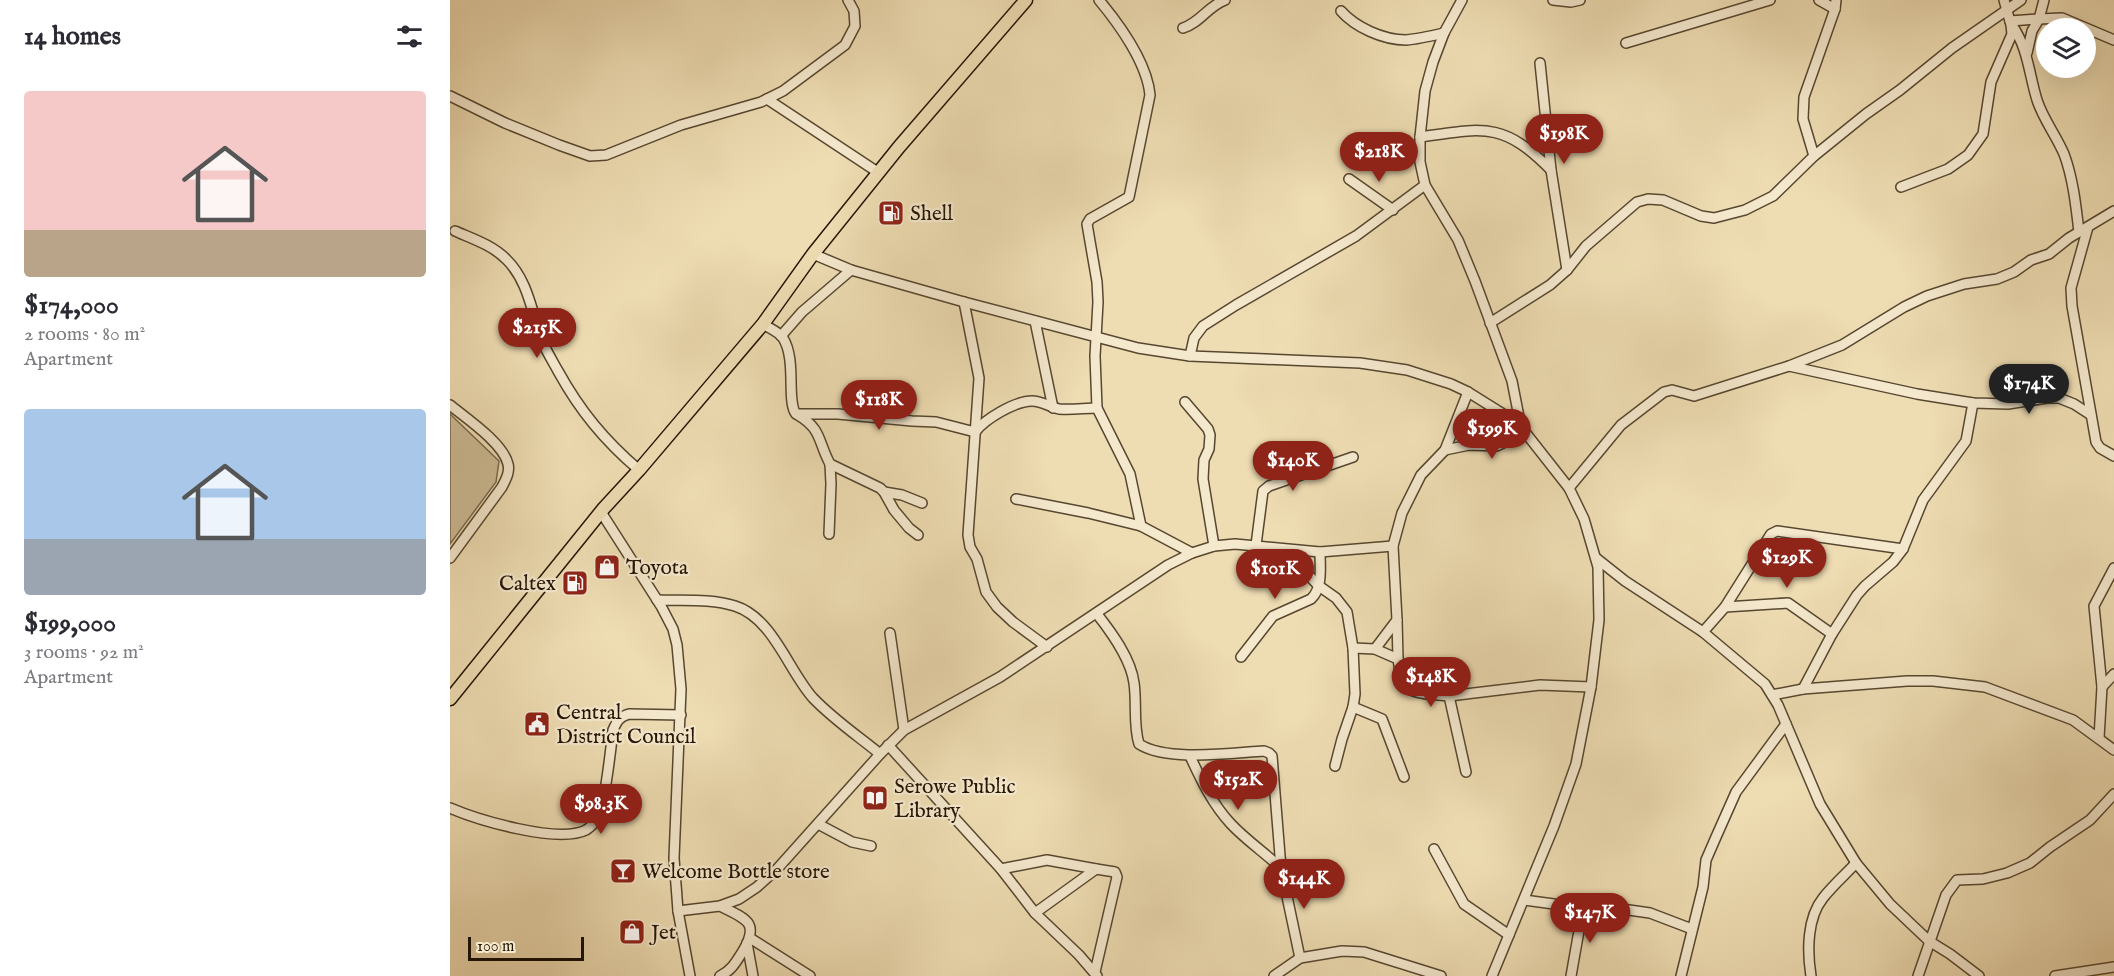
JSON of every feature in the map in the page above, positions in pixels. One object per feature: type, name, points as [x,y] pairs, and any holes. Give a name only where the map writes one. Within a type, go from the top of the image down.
[{"type":"main road","points":[[450,699],[601,512],[763,324],[813,254],[879,173],[1026,0]]},
{"type":"street","points":[[450,96],[505,123],[559,145],[598,157],[629,147],[681,125],[767,99],[783,91],[845,45],[855,26],[854,11],[848,0]]},
{"type":"street","points":[[1099,0],[1129,42],[1149,84],[1150,95],[1129,197],[1090,219],[1087,224],[1097,282],[1095,377],[1097,408],[1130,474],[1141,526]]},
{"type":"street","points":[[1183,28],[1197,21],[1210,7],[1225,0]]},
{"type":"street","points":[[1462,0],[1444,33],[1432,62],[1425,91],[1420,162],[1425,185],[1458,240],[1490,323],[1512,381],[1523,430]]},
{"type":"street","points":[[1553,0],[1570,2],[1580,0]]},
{"type":"street","points":[[1626,43],[1770,0]]},
{"type":"street","points":[[1814,156],[1803,119],[1803,97],[1835,4],[1819,0]]},
{"type":"street","points":[[1490,323],[1550,285],[1567,270],[1586,246],[1637,202],[1648,199],[1663,200],[1707,218],[1744,210],[1773,196],[1814,156],[2005,5],[2021,0]]},
{"type":"street","points":[[2039,18],[2044,0]]},
{"type":"street","points":[[2005,5],[2011,23],[2027,54],[2038,101],[2065,156],[2076,201],[2083,230],[2071,288],[2076,330],[2096,442],[2100,448],[2114,456]]},
{"type":"street","points":[[1341,11],[1357,24],[1394,39],[1407,40],[1444,33]]},
{"type":"street","points":[[2011,23],[2036,19]]},
{"type":"street","points":[[1901,187],[1948,169],[1968,155],[1976,145],[1986,126],[1991,82],[2012,34],[2011,23]]},
{"type":"street","points":[[2027,54],[2036,25]]},
{"type":"street","points":[[2096,32],[2114,40]]},
{"type":"street","points":[[1540,63],[1551,170],[1567,270]]},
{"type":"street","points":[[767,99],[879,173]]},
{"type":"street","points":[[1420,137],[1470,131],[1500,133],[1515,139],[1533,152],[1551,170]]},
{"type":"street","points":[[1349,179],[1393,210]]},
{"type":"street","points":[[1190,356],[1194,338],[1203,326],[1356,236],[1425,185]]},
{"type":"street","points":[[1569,488],[1621,424],[1659,395],[1672,390],[1694,396],[1789,366],[1842,345],[1904,307],[1928,296],[1964,284],[1997,279],[2014,272],[2031,260],[2049,254],[2114,211]]},
{"type":"street","points":[[454,231],[488,245],[507,260],[517,273],[529,298],[543,343],[576,400],[610,446],[639,470]]},
{"type":"street","points":[[813,254],[852,270],[1138,348],[1190,356],[1360,363],[1407,370],[1468,392],[1508,417],[1523,430],[1569,488],[1584,519],[1596,558],[1599,579],[1599,620],[1591,687],[1576,764],[1554,826],[1492,976]]},
{"type":"street","points":[[781,336],[802,312],[852,270]]},
{"type":"street","points":[[964,302],[979,378],[968,535],[984,587],[997,607],[1047,647]]},
{"type":"street","points":[[1035,321],[1053,408]]},
{"type":"street","points":[[763,324],[781,336],[792,366],[792,405],[796,414],[808,421],[819,433],[830,464],[829,534]]},
{"type":"street","points":[[1789,366],[1917,394],[1973,403],[2008,404],[2053,398],[2074,404],[2091,415]]},
{"type":"street","points":[[1468,392],[1445,450],[1421,475],[1410,495],[1402,513],[1393,546],[1401,680],[1405,687],[1418,693],[1449,696],[1540,685],[1591,687]]},
{"type":"street","points":[[975,432],[983,423],[1018,404],[1030,401],[1069,410],[1097,408]]},
{"type":"street","points":[[1185,402],[1208,429],[1210,435],[1209,448],[1204,460],[1203,479],[1214,546]]},
{"type":"street","points":[[1803,690],[1832,633],[1864,586],[1893,562],[1903,549],[1923,500],[1966,441],[1973,403]]},
{"type":"street","points":[[450,405],[486,435],[502,453],[508,464],[508,475],[502,487],[450,558]]},
{"type":"street","points":[[796,414],[838,414],[936,422],[975,432]]},
{"type":"street","points":[[1445,450],[1469,445],[1497,446],[1523,430]]},
{"type":"street","points":[[1256,545],[1263,491],[1269,486],[1353,458]]},
{"type":"street","points":[[830,464],[885,492],[902,495],[922,503]]},
{"type":"street","points":[[885,492],[904,522],[918,535]]},
{"type":"street","points":[[1016,499],[1141,526],[1192,553]]},
{"type":"street","points":[[601,512],[674,629],[680,662],[681,716],[674,858],[678,912],[690,976]]},
{"type":"street","points":[[1704,632],[1725,607],[1767,538],[1777,531],[1903,549]]},
{"type":"street","points":[[678,912],[720,906],[739,899],[757,887],[904,730],[1000,677],[1161,570],[1192,553],[1214,546],[1235,544],[1320,552],[1393,546]]},
{"type":"street","points":[[1283,549],[1319,586],[1336,598],[1347,612],[1353,648],[1355,687],[1353,707],[1335,766]]},
{"type":"street","points":[[1241,657],[1273,616],[1316,595],[1319,586],[1320,552]]},
{"type":"street","points":[[1596,558],[1625,581],[1704,632],[1756,675],[1772,695],[1820,804],[1856,863],[1890,903],[1929,941],[1979,976]]},
{"type":"street","points":[[2100,738],[2102,687],[2094,606],[2114,568]]},
{"type":"street","points":[[657,600],[722,603],[736,606],[753,615],[764,626],[812,696],[838,721],[880,753]]},
{"type":"street","points":[[1725,607],[1788,603],[1832,633]]},
{"type":"street","points":[[1097,614],[1131,669],[1138,744],[1191,756],[1264,751],[1272,756],[1281,868],[1300,958]]},
{"type":"street","points":[[1375,649],[1397,620]]},
{"type":"street","points":[[890,633],[904,730]]},
{"type":"street","points":[[1353,648],[1375,649],[1398,659]]},
{"type":"street","points":[[2102,687],[2114,674]]},
{"type":"street","points":[[1772,695],[1907,681],[1933,681],[1984,687],[2073,720],[2114,750]]},
{"type":"street","points":[[1449,696],[1466,772]]},
{"type":"street","points":[[1353,707],[1382,719],[1404,777]]},
{"type":"street","points":[[450,808],[470,817],[522,829],[566,834],[586,830],[600,814],[613,730],[617,720],[629,714],[681,716]]},
{"type":"street","points":[[1681,976],[1703,887],[1706,860],[1732,800],[1786,724]]},
{"type":"street","points":[[888,745],[1001,869],[1035,913],[1096,974]]},
{"type":"street","points":[[1191,756],[1205,787],[1220,811],[1281,868]]},
{"type":"street","points":[[1918,976],[1946,895],[1957,880],[1983,879],[2007,873],[2030,863],[2090,820],[2114,794]]},
{"type":"street","points":[[818,824],[852,842],[871,846]]},
{"type":"street","points":[[1434,849],[1464,904],[1509,935]]},
{"type":"street","points":[[1001,869],[1047,860],[1115,872],[1117,878],[1096,974]]},
{"type":"street","points":[[1811,976],[1808,952],[1816,910],[1822,899],[1856,863]]},
{"type":"street","points":[[1035,913],[1096,869]]},
{"type":"street","points":[[1524,900],[1583,908],[1650,912],[1692,929]]},
{"type":"street","points":[[720,906],[740,916],[751,928],[749,941],[753,976]]},
{"type":"street","points":[[1571,976],[1583,908]]},
{"type":"street","points":[[720,976],[733,967],[749,941]]},
{"type":"street","points":[[749,941],[810,976]]},
{"type":"street","points":[[1274,976],[1300,958],[1353,950],[1441,976]]},
{"type":"street","points":[[2059,976],[2114,969]]},
{"type":"shaded area","points":[[450,414],[499,461],[496,482],[450,544]]},
{"type":"place","name":"Shell","points":[[891,213]]},
{"type":"place","name":"Toyota","points":[[607,567]]},
{"type":"place","name":"Caltex","points":[[575,583]]},
{"type":"place","name":"Central District Council","points":[[537,724]]},
{"type":"place","name":"Serowe Public Library","points":[[875,798]]},
{"type":"place","name":"Welcome Bottle store","points":[[623,871]]},
{"type":"place","name":"Jet","points":[[632,932]]}]
